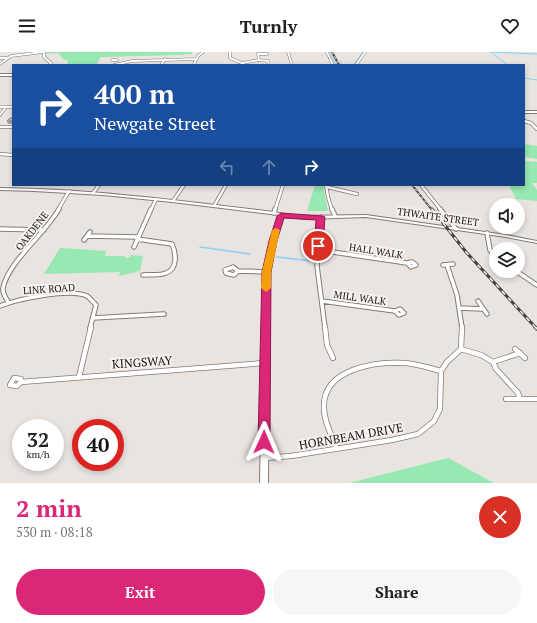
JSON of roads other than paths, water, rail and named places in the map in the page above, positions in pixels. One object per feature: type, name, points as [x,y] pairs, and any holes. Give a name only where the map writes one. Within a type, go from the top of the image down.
[{"type":"main road","points":[[0,75],[12,75]]},
{"type":"main road","points":[[525,112],[537,112]]},
{"type":"main road","points":[[0,189],[68,191],[156,199],[274,213],[281,216],[273,241],[267,272],[264,483]]},
{"type":"main road","name":"THWAITE STREET","points":[[281,216],[366,216],[487,233],[537,242]]},
{"type":"street","points":[[0,58],[7,58],[22,53],[44,52],[44,57],[51,63],[50,64]]},
{"type":"street","points":[[194,64],[198,56],[203,52]]},
{"type":"street","points":[[230,52],[230,58],[243,64],[259,60],[268,61],[269,64]]},
{"type":"street","points":[[288,52],[292,64]]},
{"type":"street","points":[[327,52],[333,64]]},
{"type":"street","points":[[357,64],[365,52]]},
{"type":"street","points":[[259,60],[258,55],[265,53]]},
{"type":"street","points":[[0,64],[7,58]]},
{"type":"street","points":[[162,64],[165,59]]},
{"type":"street","points":[[114,60],[117,64],[138,60],[196,59]]},
{"type":"street","points":[[0,107],[12,107]]},
{"type":"street","points":[[0,115],[6,107]]},
{"type":"street","points":[[525,121],[531,123],[537,129]]},
{"type":"street","points":[[0,128],[12,128]]},
{"type":"street","points":[[0,154],[12,155]]},
{"type":"street","points":[[93,193],[98,186]]},
{"type":"street","points":[[173,201],[183,186]]},
{"type":"street","points":[[214,206],[225,186]]},
{"type":"street","points":[[274,213],[283,186]]},
{"type":"street","points":[[335,216],[329,206],[326,195],[326,186],[357,194]]},
{"type":"street","points":[[422,186],[456,229]]},
{"type":"street","points":[[341,194],[343,190]]},
{"type":"street","name":"OAKDENE","points":[[8,302],[2,291],[8,275],[26,251],[51,223],[68,191]]},
{"type":"street","points":[[134,247],[156,199]]},
{"type":"street","points":[[321,217],[317,266],[327,345],[333,358]]},
{"type":"street","points":[[0,229],[44,230]]},
{"type":"street","points":[[84,240],[90,232]]},
{"type":"street","points":[[487,233],[489,244]]},
{"type":"street","points":[[87,236],[107,238],[138,238],[172,244],[175,252],[175,259],[170,271],[166,274],[143,275]]},
{"type":"street","name":"HALL WALK","points":[[319,250],[407,263]]},
{"type":"street","points":[[337,449],[327,421],[324,403],[328,388],[336,379],[346,373],[365,367],[398,363],[413,364],[441,371],[447,362],[461,349],[460,308],[454,280],[445,265],[453,264]]},
{"type":"street","points":[[238,271],[267,272]]},
{"type":"street","points":[[525,277],[537,285]]},
{"type":"street","name":"LINK ROAD","points":[[0,306],[8,302],[32,297],[76,294],[87,296],[96,305],[79,377]]},
{"type":"street","name":"MILL WALK","points":[[322,301],[395,311]]},
{"type":"street","points":[[478,301],[482,309],[487,314]]},
{"type":"street","points":[[460,308],[482,309]]},
{"type":"street","points":[[93,318],[164,314]]},
{"type":"street","points":[[461,349],[481,355],[493,362],[496,369],[518,393],[520,399]]},
{"type":"street","points":[[515,349],[525,358]]},
{"type":"street","points":[[493,362],[520,353]]},
{"type":"street","name":"KINGSWAY","points":[[21,382],[265,363]]},
{"type":"street","name":"HORNBEAM DRIVE","points":[[264,458],[291,456],[337,449],[418,434],[434,421],[440,409],[441,371]]},
{"type":"street","points":[[506,398],[537,400]]},
{"type":"waterway","points":[[330,52],[336,64]]},
{"type":"waterway","points":[[354,64],[363,52]]},
{"type":"waterway","points":[[489,52],[537,54]]},
{"type":"waterway","points":[[493,54],[507,64]]},
{"type":"waterway","points":[[525,78],[537,80]]},
{"type":"waterway","points":[[200,247],[250,254]]},
{"type":"waterway","points":[[277,257],[311,261]]},
{"type":"railway","points":[[332,52],[338,64]]},
{"type":"railway","points":[[413,186],[432,210]]},
{"type":"railway","points":[[432,209],[466,252],[536,328]]}]
